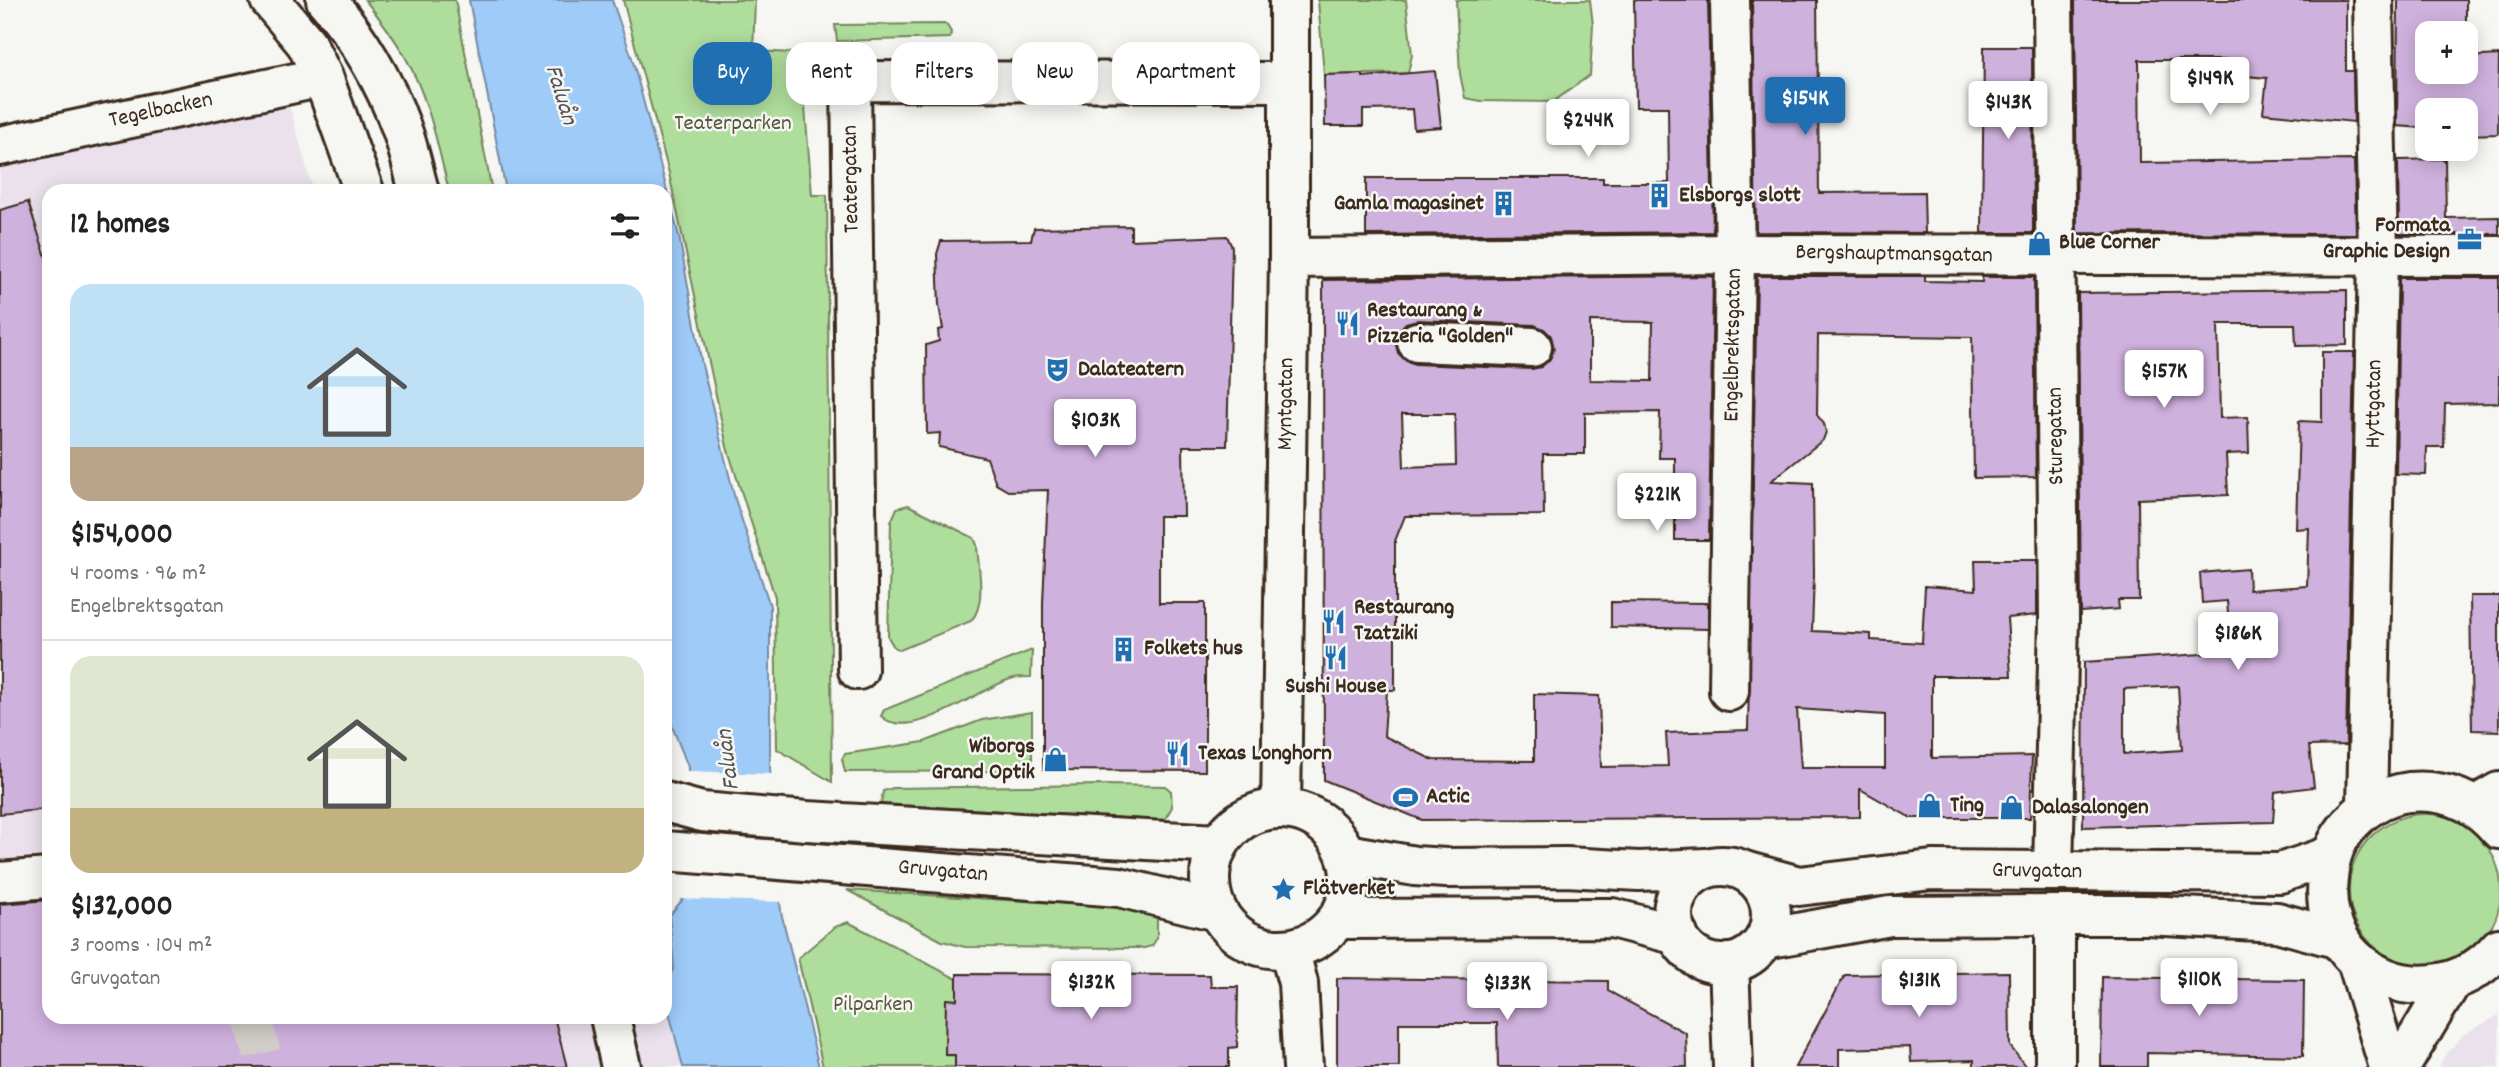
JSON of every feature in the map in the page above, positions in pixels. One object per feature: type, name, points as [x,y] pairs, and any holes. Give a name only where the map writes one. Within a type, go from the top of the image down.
[{"type":"street","points":[[270,0],[306,43],[323,78],[361,184]]},
{"type":"street","points":[[326,0],[345,21],[371,65],[402,128],[417,184]]},
{"type":"street","name":"Myntgatan","points":[[1281,808],[1289,258],[1289,0]]},
{"type":"street","name":"Engelbrektsgatan","points":[[1729,691],[1735,254],[1730,0]]},
{"type":"street","name":"Sturegatan","points":[[2053,0],[2059,619],[2053,871]]},
{"type":"street","name":"Hyttgatan","points":[[2367,808],[2378,256],[2373,0]]},
{"type":"street","name":"Tegelbacken","points":[[0,146],[323,78],[371,65]]},
{"type":"street","name":"Teatergatan","points":[[858,670],[851,81],[1287,82]]},
{"type":"street","name":"Bergshauptmansgatan","points":[[1289,258],[1735,254],[2499,256]]},
{"type":"street","points":[[1417,342],[1532,347]]},
{"type":"street","points":[[2389,1067],[2348,950],[2325,898],[2330,856],[2339,837],[2352,821],[2367,808],[2393,796],[2421,791],[2458,797],[2491,809]]},
{"type":"street","name":"Gruvgatan","points":[[674,805],[807,821],[1218,844]]},
{"type":"street","points":[[1281,808],[1308,814],[1332,830],[1346,854],[1350,887],[1346,904],[1338,919],[1317,939],[1289,949],[1260,947],[1235,933],[1217,911],[1210,889],[1211,866],[1218,844],[1234,825],[1256,813],[1281,808]]},
{"type":"street","name":"Gruvgatan","points":[[673,852],[1119,887],[1217,911]]},
{"type":"street","points":[[1346,854],[1415,866],[1446,868],[1566,867],[1639,871],[1722,866],[1744,871],[1757,880],[1767,893],[1771,908],[1771,924],[1765,939],[1750,956],[1729,963],[1713,963],[1699,958],[1686,948],[1678,935],[1673,920],[1674,904],[1681,888],[1692,876],[1706,868]]},
{"type":"street","name":"Gruvgatan","points":[[1744,871],[1799,886],[1931,870],[2280,873],[2330,856]]},
{"type":"street","points":[[0,882],[42,879]]},
{"type":"street","points":[[2055,915],[2055,1067]]},
{"type":"street","name":"Gruvgatan","points":[[1765,939],[1890,916],[2147,915],[2277,922],[2348,950],[2392,981],[2422,985],[2452,981]]},
{"type":"street","points":[[1338,919],[1612,918],[1678,935]]},
{"type":"street","points":[[1289,949],[1298,983],[1303,1067]]},
{"type":"street","points":[[2400,1067],[2452,981],[2473,972],[2496,955]]},
{"type":"street","points":[[1729,963],[1733,1067]]},
{"type":"street","points":[[612,1024],[621,1067]]},
{"type":"shaded area","points":[[285,90],[311,184],[42,184],[42,1024],[672,1024],[672,1002],[686,1067],[0,1067],[0,164]]},
{"type":"shaded area","points":[[2499,1015],[2499,1067],[2439,1067],[2443,1058],[2463,1035]]},
{"type":"green space","points":[[365,0],[455,0],[491,184],[447,184],[425,101],[408,62]]},
{"type":"green space","name":"Teaterparken","points":[[623,0],[755,0],[753,42],[693,42],[693,105],[772,105],[772,52],[786,53],[786,105],[805,105],[812,195],[827,195],[832,782],[777,749],[775,597],[727,447],[671,184]]},
{"type":"green space","points":[[1318,0],[1406,0],[1412,55],[1408,73],[1324,75]]},
{"type":"green space","points":[[1456,0],[1590,0],[1593,25],[1590,75],[1553,102],[1481,101],[1465,98],[1460,74]]},
{"type":"green space","points":[[946,24],[951,32],[950,38],[837,41],[835,25]]},
{"type":"green space","points":[[908,505],[974,538],[977,545],[980,595],[976,614],[971,621],[900,650],[894,647],[888,637],[891,522],[897,508]]},
{"type":"green space","points":[[1032,650],[1031,677],[1014,678],[1001,683],[928,719],[894,723],[881,716],[884,710]]},
{"type":"green space","points":[[1032,712],[1032,771],[845,772],[842,759],[845,754],[924,742],[982,720]]},
{"type":"green space","points":[[1165,786],[1171,791],[1172,807],[1165,819],[1159,820],[881,804],[883,791],[893,788]]},
{"type":"green space","points":[[2410,816],[2440,816],[2467,827],[2479,836],[2488,848],[2499,875],[2499,905],[2488,932],[2479,944],[2467,953],[2440,964],[2410,964],[2383,953],[2371,944],[2362,932],[2351,905],[2351,875],[2362,848],[2371,836],[2383,827]]},
{"type":"green space","points":[[847,890],[1119,907],[1157,914],[1157,938],[1152,946],[1144,948],[965,947],[942,941]]},
{"type":"green space","name":"Pilparken","points":[[848,922],[957,979],[957,1000],[947,999],[945,1055],[971,1056],[955,1067],[823,1067],[798,958],[835,927]]},
{"type":"water","name":"Faluån","points":[[469,0],[612,0],[632,58],[665,184],[505,184]]},
{"type":"water","name":"Faluån","points":[[672,209],[702,365],[735,499],[770,606],[770,768],[781,912],[819,1067],[683,1067],[672,1024],[672,912],[683,899],[688,767],[672,726]]},
{"type":"pier","points":[[685,771],[774,774],[784,902],[680,899]]},
{"type":"building","points":[[1634,0],[1708,0],[1713,232],[1366,235],[1366,178],[1603,178],[1603,183],[1669,183],[1668,107],[1636,107]]},
{"type":"building","points":[[1752,0],[1817,0],[1819,193],[1924,192],[1925,233],[1756,232]]},
{"type":"building","points":[[2075,0],[2346,0],[2346,71],[2353,71],[2354,122],[2263,113],[2267,78],[2224,74],[2226,60],[2139,60],[2140,163],[2354,160],[2356,234],[2077,233]]},
{"type":"building","points":[[2398,0],[2466,0],[2466,21],[2415,21],[2415,84],[2478,84],[2478,56],[2499,55],[2498,134],[2478,135],[2478,98],[2415,98],[2415,127],[2397,126]]},
{"type":"building","points":[[1984,47],[2032,47],[2033,233],[1982,233]]},
{"type":"building","points":[[1435,71],[1441,127],[1414,129],[1412,109],[1363,110],[1363,126],[1325,126],[1324,75],[1363,74],[1363,77]]},
{"type":"building","points":[[2398,160],[2445,161],[2446,218],[2499,217],[2499,234],[2399,234]]},
{"type":"building","points":[[28,202],[42,245],[42,810],[0,814],[0,210]]},
{"type":"building","name":"Folkets hus","points":[[1131,226],[1131,240],[1227,236],[1232,247],[1227,446],[1183,446],[1184,516],[1159,516],[1159,603],[1205,603],[1205,771],[1043,770],[1043,603],[1048,490],[1008,491],[996,484],[987,458],[939,447],[940,433],[927,434],[926,345],[939,341],[938,330],[943,329],[937,254],[941,241],[1031,240],[1034,228]]},
{"type":"building","points":[[1713,276],[1709,540],[1675,540],[1675,458],[1659,458],[1660,412],[1585,413],[1585,454],[1543,454],[1544,515],[1405,516],[1395,541],[1395,690],[1387,690],[1384,736],[1433,760],[1534,761],[1534,694],[1599,696],[1601,767],[1668,766],[1666,733],[1748,730],[1757,276],[1925,276],[1925,281],[1982,282],[1982,277],[2034,277],[2036,477],[1974,478],[1972,337],[1818,335],[1817,415],[1826,432],[1823,440],[1771,481],[1813,483],[1812,631],[1871,634],[1871,640],[1922,643],[1925,586],[1976,590],[1975,560],[2037,560],[2037,615],[2007,618],[2011,676],[1932,676],[1932,758],[2032,756],[2030,818],[1911,818],[1860,789],[1860,817],[1422,820],[1324,780],[1323,280]],"holes":[[[1418,320],[1534,325],[1551,336],[1554,349],[1550,359],[1541,367],[1532,369],[1415,364],[1406,361],[1398,353],[1395,340],[1406,323]],[[1590,321],[1653,322],[1652,381],[1590,380]],[[1402,414],[1455,414],[1456,465],[1404,467]],[[1797,709],[1885,715],[1885,768],[1801,768]]]},
{"type":"building","points":[[2399,278],[2499,278],[2499,403],[2445,404],[2444,447],[2427,447],[2426,475],[2396,474]]},
{"type":"building","points":[[2347,290],[2347,345],[2296,346],[2295,324],[2218,324],[2220,418],[2248,417],[2249,453],[2226,454],[2228,495],[2138,499],[2139,600],[2118,600],[2119,609],[2081,612],[2078,293]]},
{"type":"building","points":[[2322,352],[2354,352],[2346,745],[2309,746],[2314,787],[2275,792],[2273,822],[2083,827],[2084,662],[2231,652],[2227,601],[2202,603],[2200,573],[2248,569],[2249,590],[2307,586],[2309,528],[2296,529],[2299,421],[2322,422]],"holes":[[[2178,686],[2182,750],[2124,754],[2124,689]]]},
{"type":"building","points":[[2470,596],[2499,596],[2499,731],[2472,730]]},
{"type":"building","points":[[1611,602],[1708,603],[1708,629],[1611,627]]},
{"type":"building","points":[[42,901],[42,1024],[556,1024],[567,1067],[0,1067],[0,904]]},
{"type":"building","points":[[2009,972],[2010,1046],[2026,1067],[1974,1067],[1974,1060],[1911,1062],[1910,1047],[1839,1049],[1839,1067],[1795,1067],[1845,975]]},
{"type":"building","points":[[957,974],[1210,975],[1211,987],[1238,987],[1237,1047],[1229,1048],[1229,1067],[955,1067],[955,1055],[945,1055],[946,999],[957,1000]]},
{"type":"building","points":[[2102,977],[2304,980],[2303,1056],[2147,1053],[2147,1067],[2101,1067]]},
{"type":"building","points":[[1337,978],[1608,981],[1608,991],[1686,1033],[1687,1067],[1498,1067],[1497,1023],[1399,1023],[1399,1067],[1337,1067]]},
{"type":"tunnel","points":[[254,1024],[265,1067]]},
{"type":"place","name":"Elsborgs slott","points":[[1659,196]]},
{"type":"place","name":"Gamla magasinet","points":[[1504,204]]},
{"type":"place","name":"Formata Graphic Design","points":[[2470,239]]},
{"type":"place","name":"Blue Corner","points":[[2039,243]]},
{"type":"place","name":"Restaurang & Pizzeria \"Golden\"","points":[[1347,324]]},
{"type":"place","name":"Dalateatern","points":[[1058,370]]},
{"type":"place","name":"Restaurang Tzatziki","points":[[1334,621]]},
{"type":"place","name":"Folkets hus","points":[[1124,649]]},
{"type":"place","name":"Sushi House","points":[[1336,657]]},
{"type":"place","name":"Texas Longhorn","points":[[1178,754]]},
{"type":"place","name":"Wiborgs Grand Optik","points":[[1055,760]]},
{"type":"place","name":"Actic","points":[[1406,797]]},
{"type":"place","name":"Ting","points":[[1930,806]]},
{"type":"place","name":"Dalasalongen","points":[[2012,808]]},
{"type":"place","name":"Flätverket","points":[[1283,889]]}]
